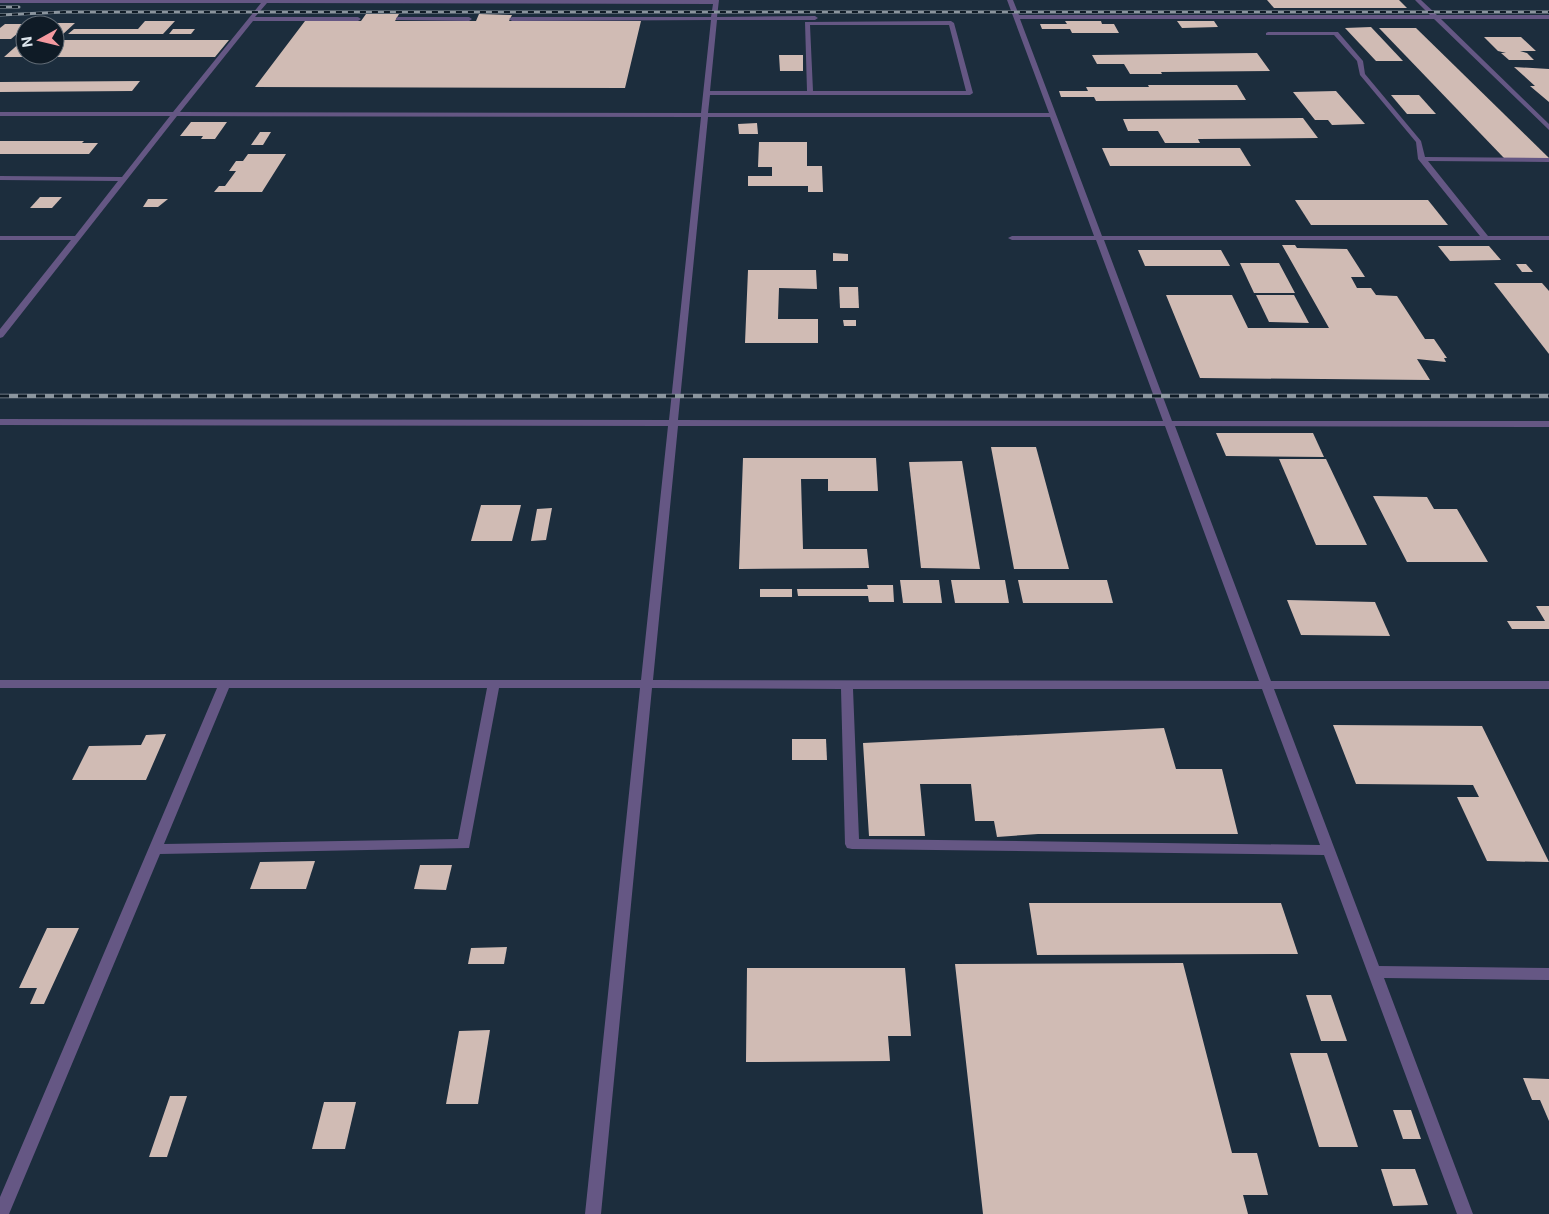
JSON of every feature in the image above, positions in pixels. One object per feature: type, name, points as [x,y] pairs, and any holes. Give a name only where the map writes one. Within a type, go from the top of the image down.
[{"type":"lane","points":[[1010,0],[1466,1214]]},
{"type":"lane","points":[[1418,0],[1549,128]]},
{"type":"lane","points":[[0,1],[716,1],[593,1214]]},
{"type":"lane","points":[[0,334],[177,115],[266,1]]},
{"type":"lane","points":[[1016,17],[1549,17]]},
{"type":"lane","points":[[512,19],[952,18]]},
{"type":"lane","points":[[252,19],[358,19]]},
{"type":"lane","points":[[398,19],[469,19]]},
{"type":"lane","points":[[707,93],[810,93],[970,93],[952,23],[807,23],[810,93]]},
{"type":"lane","points":[[1268,34],[1336,33],[1360,61],[1362,74],[1419,142],[1422,159],[1486,238]]},
{"type":"lane","points":[[0,114],[1053,115]]},
{"type":"lane","points":[[1422,159],[1549,160]]},
{"type":"lane","points":[[0,178],[125,179]]},
{"type":"lane","points":[[0,238],[78,238]]},
{"type":"lane","points":[[1012,238],[1549,238]]},
{"type":"lane","points":[[0,422],[1549,424]]},
{"type":"lane","points":[[0,684],[1266,684],[1549,686]]},
{"type":"lane","points":[[1,1214],[225,684]]},
{"type":"lane","points":[[156,848],[464,844],[494,684]]},
{"type":"lane","points":[[847,685],[852,844],[1329,850]]},
{"type":"lane","points":[[1375,972],[1549,974]]},
{"type":"shaded area","points":[[0,0],[1549,0],[1549,1214],[0,1214]]},
{"type":"building","points":[[1267,0],[1399,0],[1407,8],[1274,8]]},
{"type":"building","points":[[366,14],[399,14],[395,21],[476,21],[479,14],[512,15],[509,21],[641,21],[625,88],[255,87],[305,21],[361,21]]},
{"type":"building","points":[[145,21],[175,21],[163,34],[68,34],[74,29],[138,29]]},
{"type":"building","points":[[1065,21],[1101,21],[1102,24],[1114,24],[1119,33],[1072,33],[1070,29],[1042,29],[1040,24],[1067,24]]},
{"type":"building","points":[[1177,21],[1214,21],[1218,27],[1182,28]]},
{"type":"building","points":[[65,23],[75,23],[65,32]]},
{"type":"building","points":[[5,24],[15,24],[15,36],[11,39],[0,39],[0,28]]},
{"type":"building","points":[[1371,27],[1403,61],[1376,61],[1345,28]]},
{"type":"building","points":[[1379,28],[1416,28],[1549,158],[1504,158]]},
{"type":"building","points":[[173,29],[195,29],[191,34],[169,34]]},
{"type":"building","points":[[1484,37],[1521,37],[1536,51],[1520,51],[1527,53],[1534,60],[1509,60],[1501,53],[1506,53],[1498,51]]},
{"type":"building","points":[[65,40],[229,40],[215,57],[65,57]]},
{"type":"building","points":[[15,47],[15,57],[4,57]]},
{"type":"building","points":[[1257,53],[1270,71],[1130,74],[1124,64],[1097,64],[1092,55]]},
{"type":"building","points":[[779,55],[803,55],[803,71],[780,71]]},
{"type":"building","points":[[1514,67],[1549,69],[1549,102],[1530,86],[1535,86]]},
{"type":"building","points":[[140,81],[132,91],[0,92],[0,82]]},
{"type":"building","points":[[1148,85],[1237,85],[1246,100],[1096,101],[1094,97],[1061,97],[1059,91],[1088,91],[1086,87],[1149,87]]},
{"type":"building","points":[[1336,91],[1365,124],[1332,125],[1328,120],[1315,120],[1293,92]]},
{"type":"building","points":[[1391,95],[1419,95],[1436,114],[1407,114]]},
{"type":"building","points":[[1303,118],[1318,138],[1198,139],[1200,143],[1165,143],[1158,131],[1128,131],[1123,119]]},
{"type":"building","points":[[191,122],[227,122],[215,139],[201,139],[203,136],[180,136]]},
{"type":"building","points":[[757,123],[758,134],[739,134],[738,124]]},
{"type":"building","points":[[260,132],[271,132],[263,145],[251,145]]},
{"type":"building","points":[[0,141],[84,141],[82,143],[98,143],[89,154],[0,154]]},
{"type":"building","points":[[759,142],[807,142],[807,166],[822,166],[823,192],[808,192],[808,186],[748,186],[748,176],[772,176],[772,167],[758,167]]},
{"type":"building","points":[[1102,148],[1240,148],[1251,166],[1110,166]]},
{"type":"building","points":[[248,154],[286,154],[262,192],[214,192],[219,186],[225,186],[236,171],[229,171],[236,161],[243,161]]},
{"type":"building","points":[[40,197],[62,197],[52,208],[30,208]]},
{"type":"building","points":[[148,199],[168,199],[158,207],[143,207]]},
{"type":"building","points":[[1295,200],[1428,200],[1448,225],[1311,225]]},
{"type":"building","points":[[1282,245],[1295,245],[1297,248],[1347,249],[1365,277],[1351,277],[1357,288],[1371,288],[1376,295],[1397,296],[1425,339],[1434,339],[1447,358],[1444,358],[1446,362],[1417,359],[1430,380],[1200,378],[1166,295],[1232,295],[1248,328],[1329,328]]},
{"type":"building","points":[[1438,246],[1489,246],[1501,260],[1450,261]]},
{"type":"building","points":[[1138,250],[1221,250],[1230,266],[1145,266]]},
{"type":"building","points":[[833,253],[848,254],[848,261],[833,261]]},
{"type":"building","points":[[1240,263],[1279,263],[1295,293],[1254,293]]},
{"type":"building","points":[[1516,264],[1526,264],[1533,272],[1522,272]]},
{"type":"building","points":[[748,270],[816,270],[817,289],[779,288],[778,319],[818,319],[818,343],[745,343]]},
{"type":"building","points":[[1494,283],[1542,283],[1549,291],[1549,354]]},
{"type":"building","points":[[839,287],[858,287],[859,308],[840,308]]},
{"type":"building","points":[[1256,295],[1294,295],[1309,323],[1269,322]]},
{"type":"building","points":[[843,320],[856,320],[856,326],[844,326]]},
{"type":"building","points":[[1216,433],[1313,433],[1324,457],[1226,456]]},
{"type":"building","points":[[991,447],[1036,447],[1069,569],[1014,569]]},
{"type":"building","points":[[743,458],[876,458],[878,491],[828,491],[828,479],[801,479],[803,549],[867,549],[869,568],[739,569]]},
{"type":"building","points":[[1279,459],[1326,459],[1367,545],[1316,545]]},
{"type":"building","points":[[962,461],[980,569],[921,568],[909,462]]},
{"type":"building","points":[[1373,496],[1427,497],[1434,509],[1457,509],[1488,562],[1407,562]]},
{"type":"building","points":[[481,505],[521,505],[512,541],[471,541]]},
{"type":"building","points":[[552,508],[546,540],[531,541],[537,509]]},
{"type":"building","points":[[900,580],[939,580],[942,603],[903,603]]},
{"type":"building","points":[[951,580],[1005,580],[1009,603],[955,603]]},
{"type":"building","points":[[1018,580],[1107,580],[1113,603],[1023,603]]},
{"type":"building","points":[[867,585],[893,585],[894,602],[869,602],[868,596],[798,596],[797,589],[868,589]]},
{"type":"building","points":[[760,589],[792,589],[792,597],[760,597]]},
{"type":"building","points":[[1287,600],[1375,602],[1390,636],[1301,635]]},
{"type":"building","points":[[1536,606],[1549,606],[1549,629],[1512,629],[1507,621],[1545,621]]},
{"type":"building","points":[[1333,725],[1482,726],[1549,862],[1487,861],[1457,797],[1479,797],[1473,785],[1356,784]]},
{"type":"building","points":[[1164,728],[1176,769],[1222,769],[1238,834],[1038,834],[997,837],[994,821],[975,821],[971,784],[920,784],[925,836],[869,836],[863,743]]},
{"type":"building","points":[[166,734],[146,780],[72,780],[89,746],[141,745],[146,735]]},
{"type":"building","points":[[792,739],[826,739],[827,760],[792,760]]},
{"type":"building","points":[[315,861],[306,889],[250,889],[260,862]]},
{"type":"building","points":[[420,865],[452,865],[446,890],[414,889]]},
{"type":"building","points":[[1029,903],[1281,903],[1298,954],[1037,955]]},
{"type":"building","points":[[47,928],[79,928],[44,1004],[30,1004],[37,988],[19,988]]},
{"type":"building","points":[[507,947],[504,964],[468,964],[471,948]]},
{"type":"building","points":[[1183,963],[1232,1153],[1257,1153],[1268,1195],[1243,1195],[1248,1214],[983,1214],[955,964]]},
{"type":"building","points":[[747,968],[905,968],[911,1036],[888,1036],[890,1061],[746,1062]]},
{"type":"building","points":[[1306,995],[1331,995],[1347,1041],[1321,1041]]},
{"type":"building","points":[[490,1030],[478,1104],[446,1104],[459,1031]]},
{"type":"building","points":[[1290,1053],[1327,1053],[1358,1147],[1319,1147]]},
{"type":"building","points":[[1523,1078],[1549,1079],[1549,1121],[1540,1100],[1532,1100]]},
{"type":"building","points":[[170,1096],[187,1096],[167,1157],[149,1157]]},
{"type":"building","points":[[324,1102],[356,1102],[345,1149],[312,1149]]},
{"type":"building","points":[[1393,1110],[1411,1110],[1421,1139],[1403,1139]]},
{"type":"building","points":[[1381,1169],[1415,1169],[1428,1205],[1393,1206]]},
{"type":"railway","points":[[0,7],[19,7]]},
{"type":"railway","points":[[0,15],[64,12],[1549,12]]},
{"type":"railway","points":[[0,396],[1549,396]]}]
